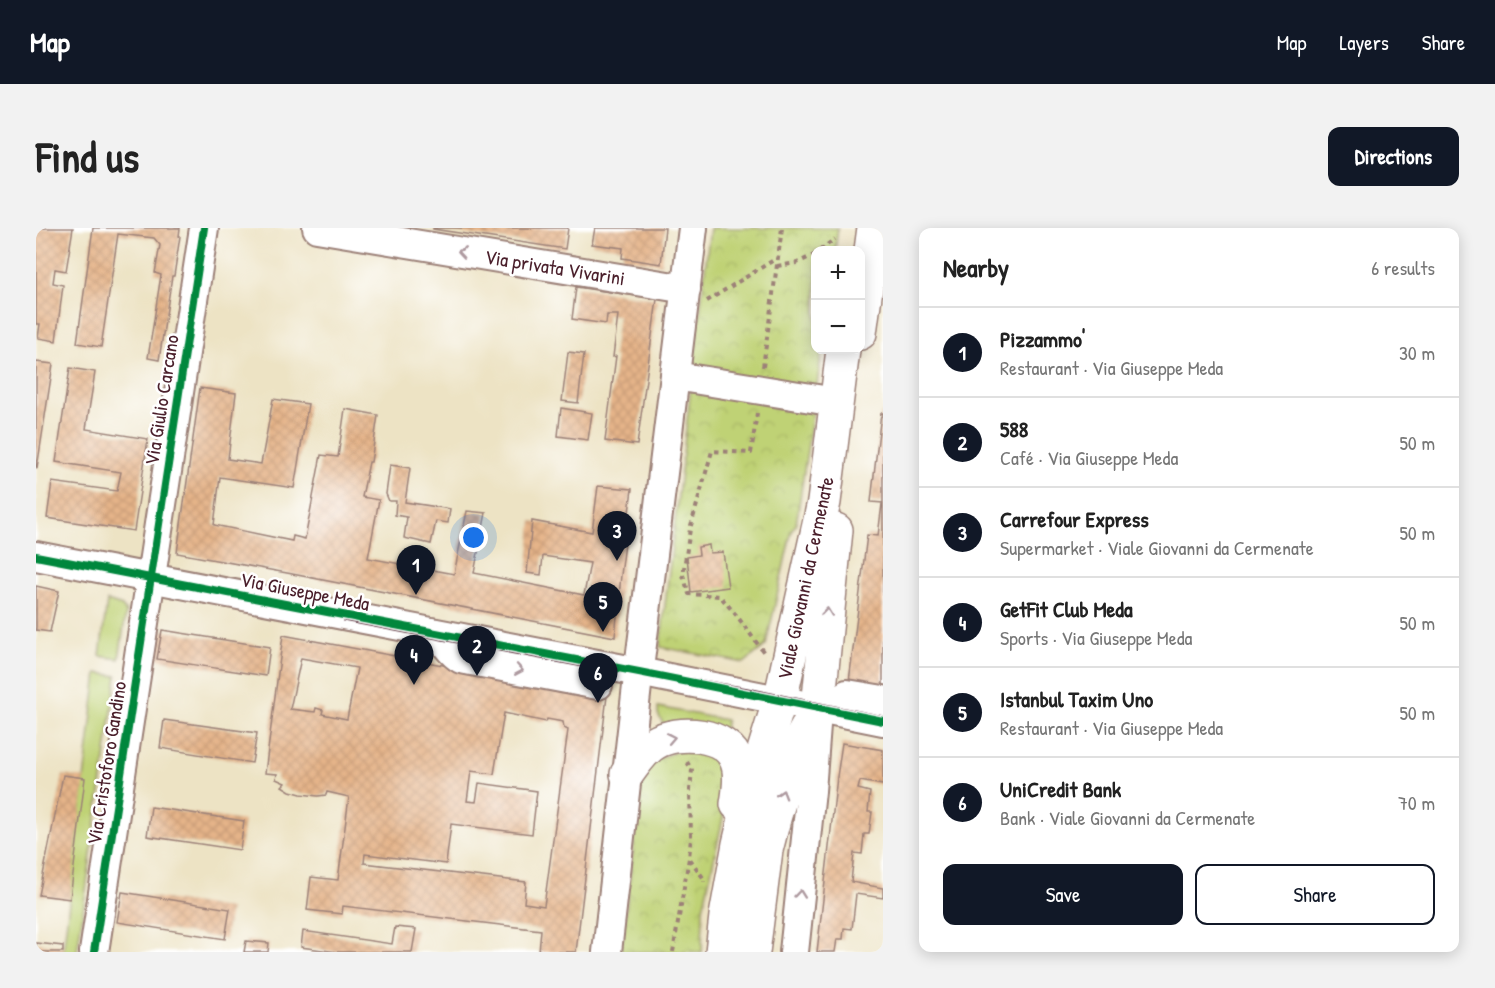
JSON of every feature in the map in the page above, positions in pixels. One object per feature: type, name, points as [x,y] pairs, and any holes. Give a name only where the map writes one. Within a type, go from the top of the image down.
[{"type":"main road","points":[[865,301],[874,228]]},
{"type":"main road","name":"Viale Giovanni da Cermenate","points":[[780,700],[824,502],[842,354]]},
{"type":"main road","name":"Viale Giovanni da Cermenate","points":[[818,708],[858,354]]},
{"type":"main road","points":[[726,916],[739,844],[753,786],[780,700]]},
{"type":"main road","points":[[753,952],[766,850],[775,815],[798,744],[818,708]]},
{"type":"main road","points":[[627,774],[642,754],[657,741],[671,737],[712,738],[721,742],[738,762],[739,782],[722,952]]},
{"type":"street","name":"Via Giulio Carcano","points":[[150,578],[204,228]]},
{"type":"street","name":"Via privata Vivarini","points":[[317,228],[695,296]]},
{"type":"street","points":[[607,952],[675,376],[695,296],[693,228]]},
{"type":"street","points":[[675,376],[836,402]]},
{"type":"street","name":"Via Giuseppe Meda","points":[[36,556],[639,672]]},
{"type":"street","name":"Via Cristoforo Gandino","points":[[94,952],[150,578]]},
{"type":"street","name":"Viale Giovanni da Cermenate","points":[[639,672],[780,700]]},
{"type":"street","points":[[818,708],[829,705],[847,694],[883,700]]},
{"type":"street","points":[[780,700],[883,721]]},
{"type":"street","points":[[794,952],[818,708]]},
{"type":"path","points":[[766,656],[720,596],[689,594],[683,575],[690,529],[712,451],[751,453],[782,228]]},
{"type":"path","points":[[831,246],[850,239]]},
{"type":"path","points":[[777,266],[811,256]]},
{"type":"path","points":[[695,296],[778,257]]},
{"type":"path","points":[[673,952],[691,838],[692,770],[687,760]]},
{"type":"green space","points":[[710,228],[838,228],[836,246],[811,246],[811,354],[821,354],[796,525],[792,529],[766,645],[744,663],[660,647]]},
{"type":"green space","points":[[107,601],[122,606],[126,612],[119,659],[100,656]]},
{"type":"green space","points":[[97,673],[117,676],[77,952],[63,952]]},
{"type":"green space","points":[[658,707],[726,720],[723,734],[665,727],[658,714]]},
{"type":"green space","points":[[681,750],[717,755],[730,786],[703,909],[702,952],[621,952],[643,770],[659,758]]},
{"type":"building","points":[[36,228],[73,228],[66,271],[55,269],[53,283],[63,285],[56,341],[38,338],[40,324],[36,324]]},
{"type":"building","points":[[93,228],[180,228],[159,360],[148,358],[161,275],[155,273],[160,245],[154,238],[118,234],[101,347],[77,343]]},
{"type":"building","points":[[433,228],[568,228],[565,249]]},
{"type":"building","points":[[595,228],[665,228],[661,264],[622,258],[623,248],[592,244]]},
{"type":"building","points":[[576,287],[657,299],[637,445],[605,441],[616,356],[613,357],[618,315],[607,315],[606,324],[572,319]]},
{"type":"building","points":[[568,352],[584,354],[578,403],[562,401]]},
{"type":"building","points":[[36,362],[53,364],[37,468],[36,467]]},
{"type":"building","points":[[70,368],[95,372],[86,429],[148,439],[134,531],[47,518],[52,482],[117,491],[121,472],[56,462]]},
{"type":"building","points":[[200,388],[236,393],[228,459],[261,464],[273,399],[308,404],[294,488],[220,477],[214,525],[292,541],[293,536],[305,539],[321,455],[338,457],[345,409],[378,415],[371,462],[369,462],[362,497],[379,500],[368,558],[454,574],[467,511],[486,513],[474,573],[584,595],[590,563],[543,556],[541,575],[527,573],[532,521],[592,532],[598,486],[632,489],[615,637],[177,553]]},
{"type":"building","points":[[561,408],[592,413],[588,440],[558,436]]},
{"type":"building","points":[[881,413],[883,413],[883,503],[871,502]]},
{"type":"building","points":[[390,465],[410,468],[405,502],[450,509],[448,523],[436,521],[431,544],[404,538],[407,517],[395,515],[396,501],[389,501],[386,494]]},
{"type":"building","points":[[882,504],[883,688],[849,682],[867,535],[878,536]]},
{"type":"building","points":[[709,545],[710,553],[723,552],[728,587],[691,592],[687,557],[699,555],[698,547]]},
{"type":"building","points":[[36,586],[59,591],[50,632],[36,630]]},
{"type":"building","points":[[162,630],[270,647],[266,676],[157,659]]},
{"type":"building","points":[[283,635],[607,696],[576,952],[539,952],[541,930],[343,906],[342,914],[307,910],[311,877],[338,880],[349,797],[327,792],[326,795],[318,796],[290,791],[282,786],[285,783],[276,779],[277,774],[265,773]],"holes":[[[301,658],[357,668],[347,719],[322,714],[323,710],[316,708],[315,712],[290,709]],[[504,713],[546,722],[547,719],[563,722],[564,728],[568,730],[544,906],[524,903],[526,882],[364,863],[365,854],[446,864],[451,824],[532,834],[537,791],[479,783],[476,802],[467,801],[471,771],[494,774]]]},
{"type":"building","points":[[164,720],[257,733],[252,763],[160,748]]},
{"type":"building","points":[[842,743],[883,750],[883,785],[860,781],[858,789],[870,792],[868,812],[872,812],[869,834],[864,834],[862,854],[854,853],[851,882],[883,888],[883,898],[856,894],[852,929],[844,928],[843,939],[837,939],[835,952],[817,952],[837,777]]},
{"type":"building","points":[[63,775],[85,778],[70,899],[39,895]]},
{"type":"building","points":[[151,807],[244,821],[240,850],[147,836]]},
{"type":"building","points":[[122,892],[230,909],[225,939],[117,922]]},
{"type":"building","points":[[395,927],[416,929],[412,952],[337,952],[301,947],[303,931],[392,944]]},
{"type":"building","points":[[246,941],[269,943],[268,952],[244,952]]},
{"type":"building","points":[[36,943],[63,946],[63,952],[36,952]]},
{"type":"tram line","points":[[36,552],[883,716]]},
{"type":"tram line","points":[[344,621],[589,668]]},
{"type":"cycle path","points":[[94,952],[204,228]]},
{"type":"cycle path","points":[[36,556],[883,721]]},
{"type":"place","name":"Carrefour Express","points":[[617,561]]},
{"type":"place","name":"Pizzammo'","points":[[416,595]]},
{"type":"place","name":"Istanbul Taxim Uno","points":[[603,632]]},
{"type":"place","name":"588","points":[[477,676]]},
{"type":"place","name":"GetFit Club Meda","points":[[414,685]]},
{"type":"place","name":"UniCredit Bank","points":[[598,703]]}]
